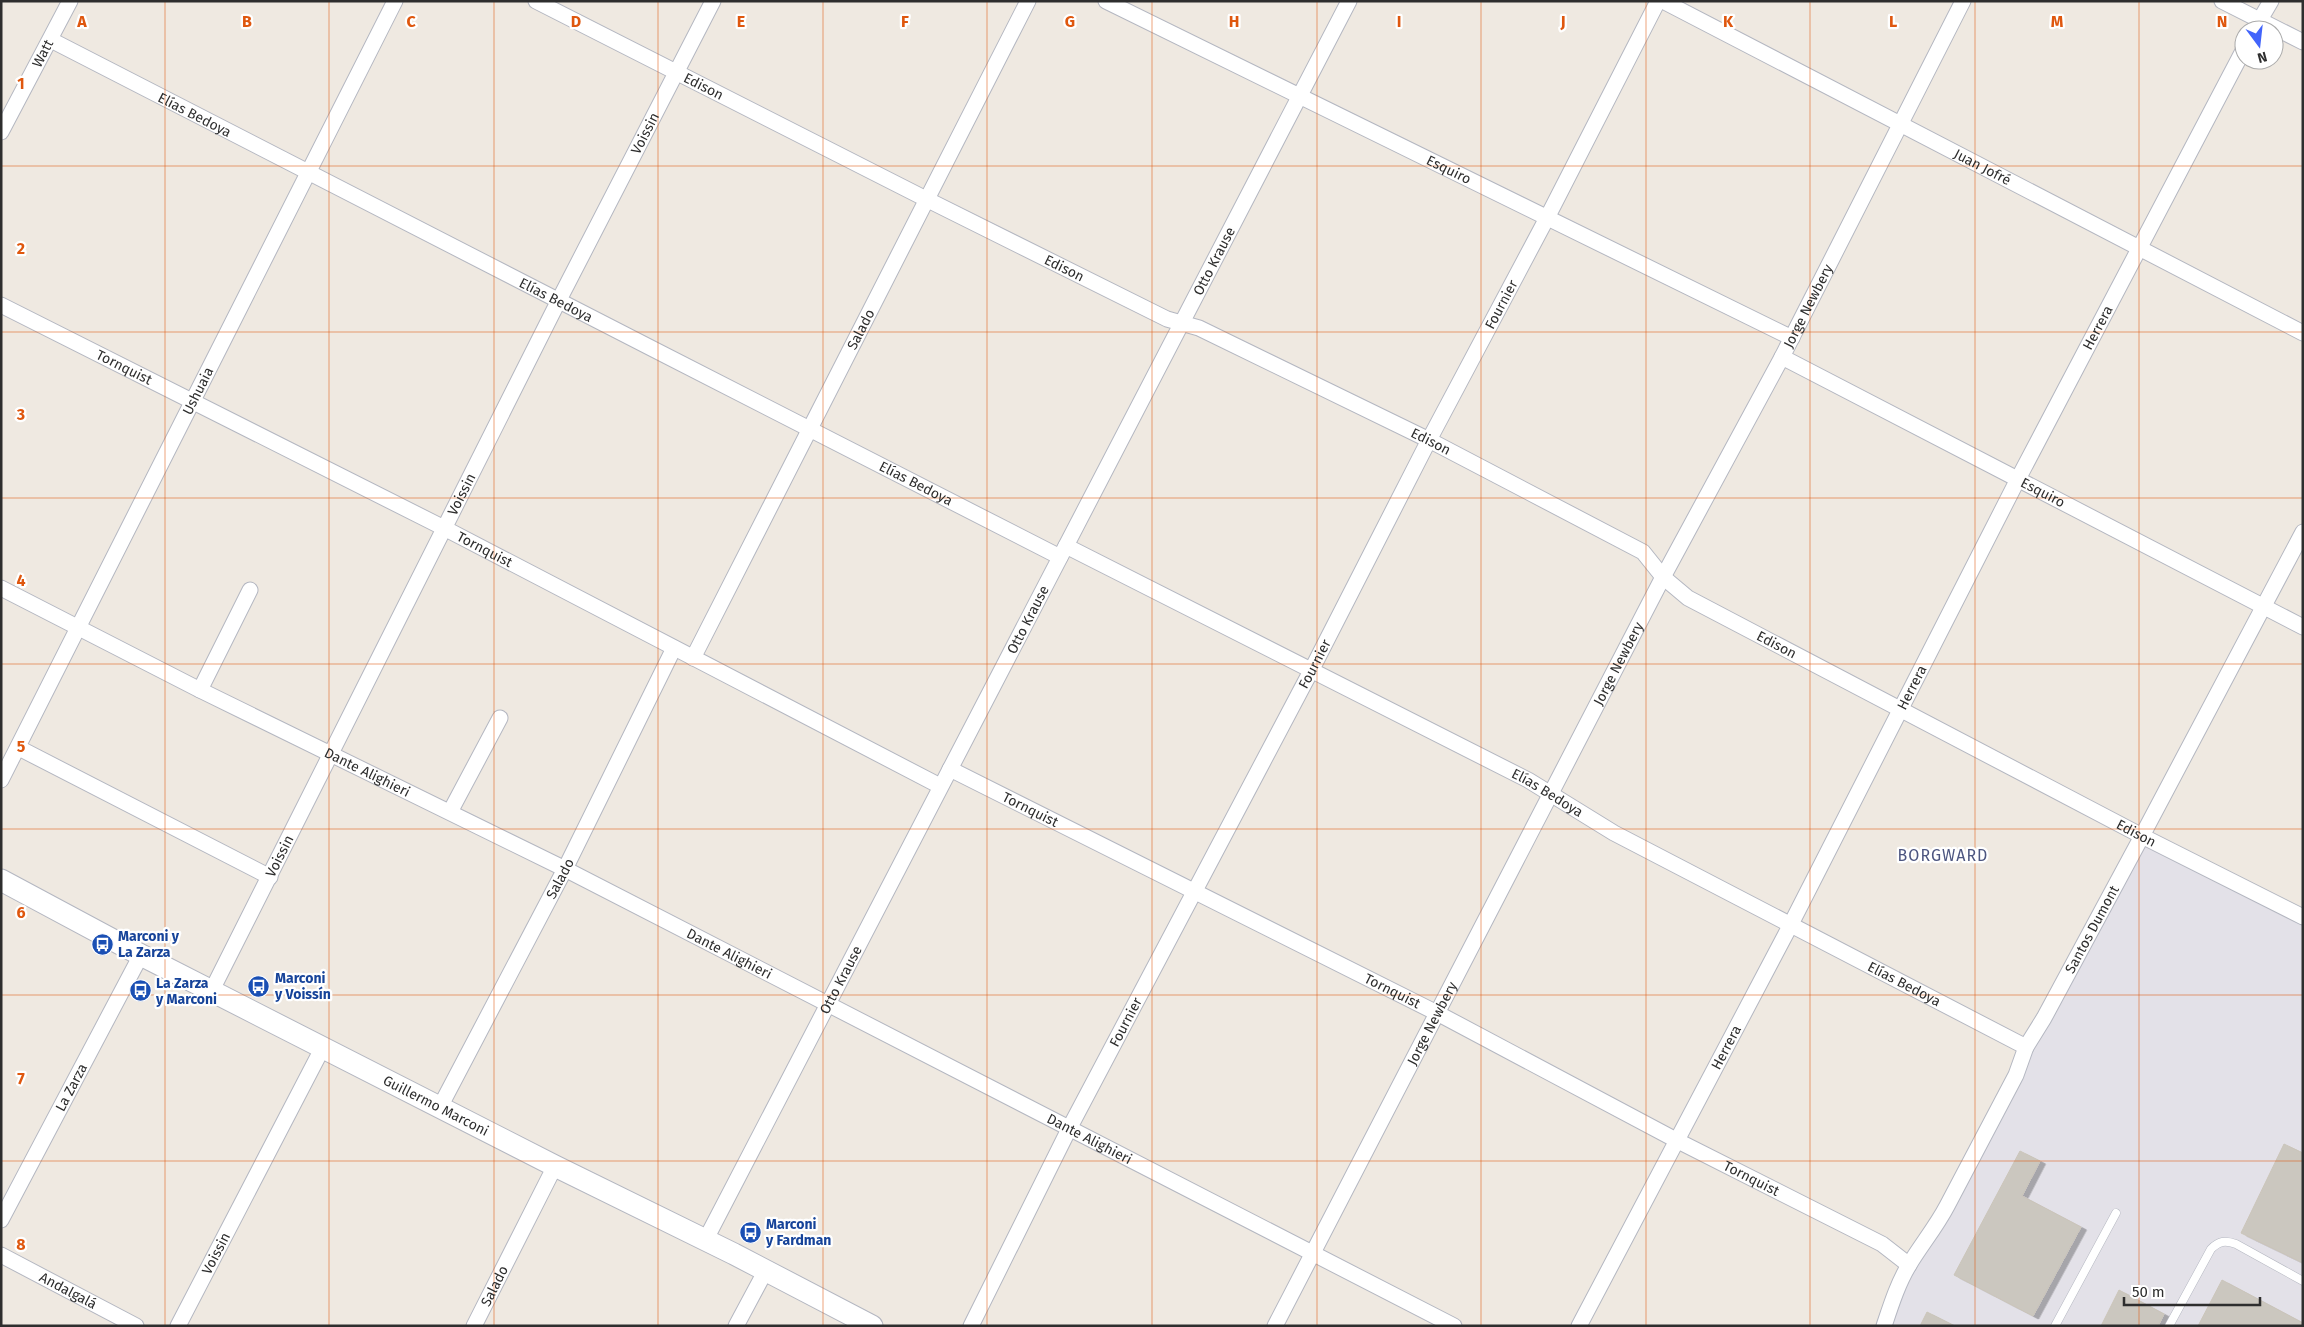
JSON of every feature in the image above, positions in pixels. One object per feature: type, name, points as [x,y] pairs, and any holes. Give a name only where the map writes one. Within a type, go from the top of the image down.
[{"type":"street","name":"Watt","points":[[1,132],[70,1]]},
{"type":"street","name":"Ushuaia","points":[[1,780],[306,173],[395,1]]},
{"type":"street","name":"Edison","points":[[536,1],[926,199],[1168,319],[1199,328],[1429,440],[1643,552],[1663,577],[1688,598],[2142,836],[2303,917]]},
{"type":"street","name":"Voissin","points":[[212,990],[559,300],[713,1]]},
{"type":"street","name":"Salado","points":[[693,658],[1028,1]]},
{"type":"street","name":"Esquiro","points":[[1106,1],[1548,216],[1792,338]]},
{"type":"street","name":"Otto Krause","points":[[706,1239],[940,786],[1183,324],[1349,1]]},
{"type":"street","name":"Fournier","points":[[971,1326],[1070,1127],[1312,669],[1658,1]]},
{"type":"street","name":"Juan Jofré","points":[[1663,1],[2303,333]]},
{"type":"street","name":"Jorge Newbery","points":[[1275,1326],[1663,577],[1792,338],[1962,1]]},
{"type":"street","points":[[2222,1],[2250,20]]},
{"type":"street","points":[[2260,20],[2271,1]]},
{"type":"street","points":[[2284,35],[2303,42]]},
{"type":"street","name":"Elías Bedoya","points":[[51,40],[306,173],[809,428],[1063,552],[1312,669],[1528,780],[1614,834],[2026,1048]]},
{"type":"street","name":"Herrera","points":[[1579,1326],[1790,926],[2018,479],[2234,68]]},
{"type":"street","name":"Tornquist","points":[[1,305],[444,528],[940,786]]},
{"type":"street","name":"Esquiro","points":[[1782,357],[2303,627]]},
{"type":"street","name":"Santos Dumont","points":[[1884,1326],[1895,1295],[1909,1265],[1937,1225],[2016,1075],[2026,1048],[2142,836],[2303,532]]},
{"type":"street","name":"Dante Alighieri","points":[[1,588],[200,690],[450,812],[829,1004],[1454,1326]]},
{"type":"street","points":[[200,690],[250,590]]},
{"type":"street","name":"Salado","points":[[440,1107],[565,870],[674,648]]},
{"type":"street","points":[[450,812],[500,718]]},
{"type":"street","points":[[18,748],[270,876]]},
{"type":"street","name":"Tornquist","points":[[950,769],[1437,1013],[1676,1140],[1882,1244],[1909,1265]]},
{"type":"street","name":"Guillermo Marconi","points":[[1,880],[141,955],[555,1166],[706,1239],[872,1326]]},
{"type":"street","name":"La Zarza","points":[[1,1220],[141,955]]},
{"type":"street","name":"Voissin","points":[[178,1326],[323,1048]]},
{"type":"street","name":"Salado","points":[[474,1326],[555,1166]]},
{"type":"street","name":"Andalgalá","points":[[1,1255],[136,1326]]},
{"type":"street","points":[[736,1326],[766,1270]]},
{"type":"lane","points":[[2055,1326],[2116,1213]]},
{"type":"lane","points":[[2169,1326],[2211,1249],[2218,1242],[2228,1241],[2236,1244],[2303,1281]]},
{"type":"shaded area","points":[[2142,836],[2303,917],[2303,1326],[1884,1326]]},
{"type":"building","points":[[2284,1144],[2303,1153],[2303,1263],[2241,1233]]},
{"type":"building","points":[[2020,1151],[2040,1161],[2022,1196],[2081,1227],[2033,1316],[1954,1275]]},
{"type":"building","points":[[2222,1280],[2303,1323],[2303,1326],[2198,1326]]},
{"type":"building","points":[[2119,1290],[2164,1314],[2158,1326],[2101,1326]]},
{"type":"building","points":[[1927,1312],[1955,1326],[1920,1326]]},
{"type":"place","name":"Marconi y La Zarza","points":[[102,944]]},
{"type":"place","name":"Marconi y Voissín","points":[[259,986]]},
{"type":"place","name":"La Zarza y Marconi","points":[[140,991]]},
{"type":"place","name":"Marconi y Fardman","points":[[750,1232]]},
{"type":"district","name":"BORGWARD","points":[[1943,855]]}]
